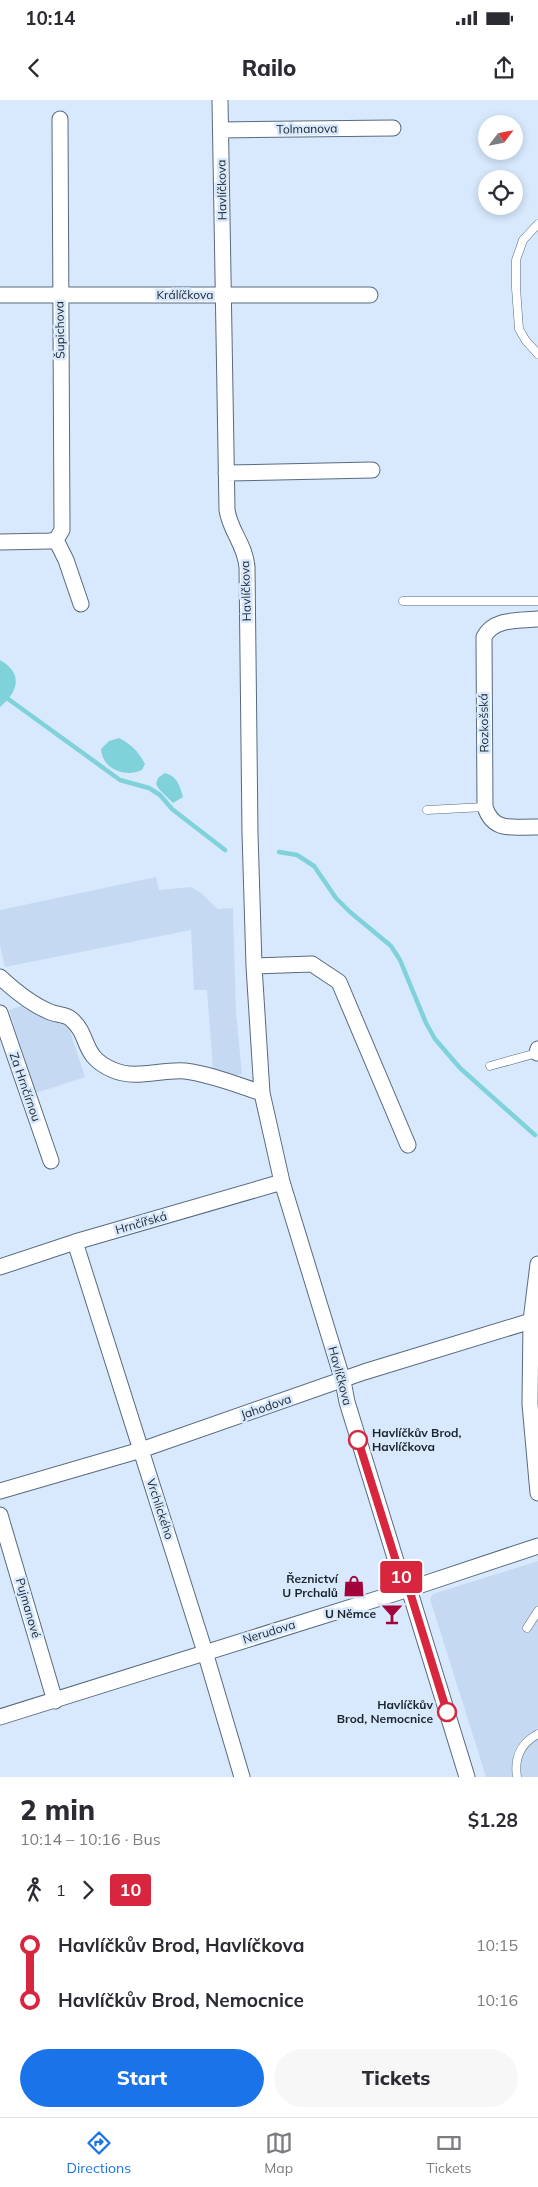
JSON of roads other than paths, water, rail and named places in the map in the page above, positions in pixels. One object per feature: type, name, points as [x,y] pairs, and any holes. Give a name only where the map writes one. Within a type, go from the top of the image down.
[{"type":"street","name":"Havlíčkova","points":[[220,100],[225,294],[226,473],[228,516],[242,544],[247,567],[250,833],[254,966],[262,1093],[282,1182],[400,1574],[409,1589],[462,1776]]},
{"type":"street","name":"Šupichova","points":[[56,540],[62,530],[60,119]]},
{"type":"street","name":"Tolmanova","points":[[221,130],[393,128]]},
{"type":"street","name":"Králíčkova","points":[[0,295],[370,295]]},
{"type":"street","points":[[226,473],[372,470]]},
{"type":"street","points":[[0,542],[56,540],[66,560],[81,604]]},
{"type":"street","name":"Rozkošská","points":[[485,807],[484,637],[490,628],[497,623],[538,619]]},
{"type":"street","points":[[485,807],[488,815],[496,825],[538,827]]},
{"type":"street","points":[[254,966],[312,964],[340,982],[408,1145]]},
{"type":"street","points":[[0,977],[32,1003],[51,1013],[69,1017],[79,1026],[87,1048],[98,1062],[114,1071],[133,1075],[184,1071],[210,1076],[262,1093]]},
{"type":"street","name":"Za Hrnčírnou","points":[[0,1013],[51,1161]]},
{"type":"street","name":"Hrnčířská","points":[[0,1267],[75,1242],[282,1182]]},
{"type":"street","name":"Vrchlického","points":[[75,1242],[205,1652],[242,1777]]},
{"type":"street","points":[[538,1264],[530,1404],[538,1493]]},
{"type":"street","name":"Jahodova","points":[[0,1491],[141,1450],[343,1381],[364,1372],[535,1322]]},
{"type":"street","name":"Pujmanové","points":[[0,1515],[55,1701]]},
{"type":"street","name":"Nerudova","points":[[0,1717],[409,1589],[538,1546]]},
{"type":"lane","points":[[538,224],[523,240],[516,260],[519,329],[526,341],[538,354]]},
{"type":"lane","points":[[403,601],[538,601]]},
{"type":"lane","points":[[427,810],[485,807]]},
{"type":"lane","points":[[490,1066],[538,1051]]},
{"type":"lane","points":[[528,1628],[538,1612]]},
{"type":"lane","points":[[517,1777],[516,1768],[520,1751],[530,1738],[538,1734]]},
{"type":"waterway","points":[[0,693],[120,780],[149,788],[160,795],[172,809],[225,850]]},
{"type":"waterway","points":[[279,852],[297,855],[314,866],[336,898],[391,946],[400,960],[426,1023],[435,1039],[460,1068],[535,1135]]},
{"type":"place","name":"Havlíčkův Brod, Havlíčkova","points":[[358,1440]]},
{"type":"place","name":"Řeznictví U Prchalů","points":[[354,1586]]},
{"type":"place","name":"U Němce","points":[[392,1614]]},
{"type":"place","name":"Havlíčkův Brod, Nemocnice","points":[[447,1712]]}]
